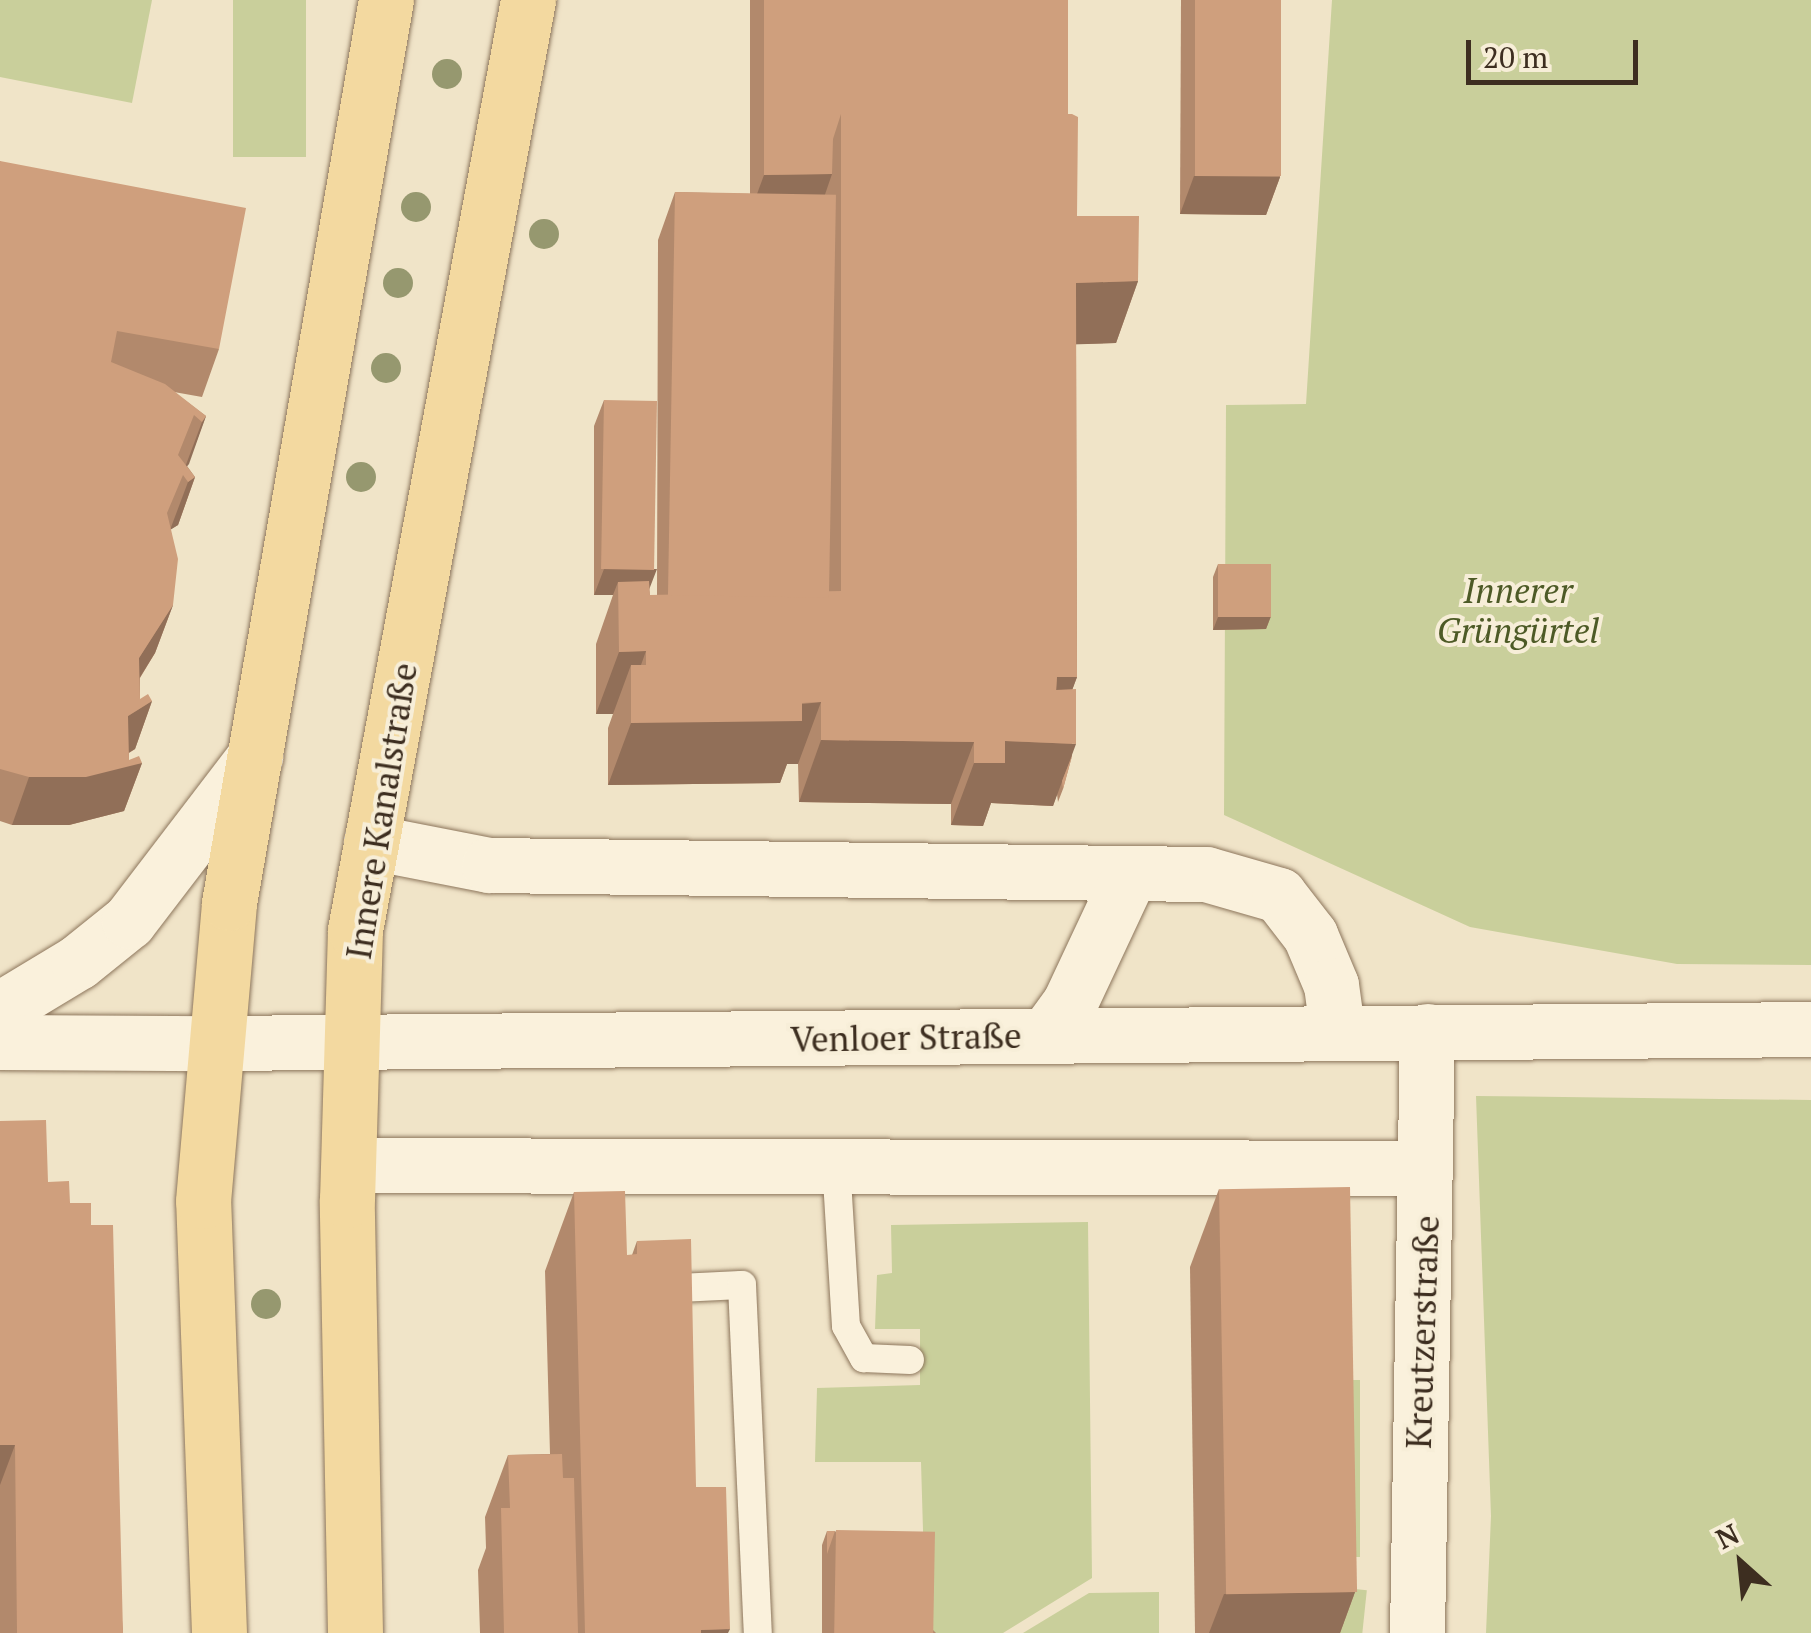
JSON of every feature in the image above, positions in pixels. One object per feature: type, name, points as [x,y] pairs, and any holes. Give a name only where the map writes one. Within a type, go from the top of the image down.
[{"type":"main road","points":[[219,1633],[204,1201],[229,904],[386,0]]},
{"type":"main road","name":"Innere Kanalstraße","points":[[355,1633],[350,1165],[354,930],[528,0]]},
{"type":"street","points":[[0,1009],[78,962],[129,921],[180,862],[256,756]]},
{"type":"street","points":[[371,842],[489,865],[1206,874],[1279,895],[1310,934],[1331,984],[1337,1029]]},
{"type":"street","points":[[1047,1034],[1070,1002],[1130,874]]},
{"type":"street","name":"Venloer Straße","points":[[0,1042],[354,1043],[1337,1029],[1811,1030]]},
{"type":"street","name":"Kreutzerstraße","points":[[1417,1633],[1427,1031]]},
{"type":"street","points":[[350,1165],[1424,1168]]},
{"type":"lane","points":[[836,1164],[846,1326],[864,1358],[910,1360]]},
{"type":"lane","points":[[648,1290],[742,1285],[758,1633]]},
{"type":"green space","points":[[0,0],[152,0],[132,103],[0,77]]},
{"type":"green space","points":[[233,0],[306,0],[306,157],[233,157]]},
{"type":"green space","name":"Innerer Grüngürtel","points":[[1332,0],[1811,0],[1811,965],[1677,964],[1470,927],[1224,815],[1226,405],[1306,404]]},
{"type":"green space","points":[[1476,1096],[1811,1100],[1811,1633],[1486,1633],[1491,1516]]},
{"type":"green space","points":[[1088,1222],[1092,1578],[1003,1633],[926,1633],[921,1462],[815,1462],[817,1388],[920,1385],[920,1329],[875,1329],[877,1275],[892,1273],[891,1225]]},
{"type":"green space","points":[[1331,1380],[1360,1380],[1360,1557],[1331,1557]]},
{"type":"green space","points":[[1336,1587],[1367,1590],[1362,1633],[1331,1633]]},
{"type":"green space","points":[[1159,1592],[1159,1633],[1023,1633],[1089,1593]]},
{"type":"building","points":[[764,0],[1068,0],[1068,114],[841,114],[833,139],[832,174],[764,175]]},
{"type":"building","points":[[1195,0],[1281,0],[1281,176],[1195,176]]},
{"type":"building","points":[[841,114],[1072,114],[1078,117],[1077,216],[1139,216],[1138,281],[1076,283],[1077,677],[1057,677],[1056,690],[1076,689],[1076,744],[1005,741],[1005,763],[974,763],[974,742],[821,740],[821,702],[802,703],[802,721],[631,723],[631,665],[646,665],[646,651],[619,652],[618,582],[649,581],[650,595],[841,591]]},
{"type":"building","points":[[0,161],[246,208],[219,349],[117,331],[111,362],[165,384],[206,416],[202,422],[194,415],[178,455],[195,477],[188,482],[183,475],[167,513],[178,559],[173,605],[139,658],[140,699],[148,694],[152,701],[128,716],[129,760],[139,756],[142,763],[86,777],[29,777],[0,769]]},
{"type":"building","points":[[675,192],[836,195],[829,598],[668,595]]},
{"type":"building","points":[[604,400],[657,401],[654,570],[601,569]]},
{"type":"building","points":[[1218,564],[1271,564],[1271,617],[1218,617]]},
{"type":"building","points":[[46,1120],[48,1182],[69,1181],[70,1203],[91,1203],[91,1225],[113,1225],[123,1633],[17,1633],[15,1445],[0,1445],[0,1121]]},
{"type":"building","points":[[1350,1187],[1357,1592],[1226,1594],[1219,1189]]},
{"type":"building","points":[[625,1191],[627,1255],[637,1254],[637,1241],[691,1239],[696,1487],[726,1487],[730,1629],[701,1633],[585,1633],[574,1192]]},
{"type":"building","points":[[562,1454],[563,1478],[574,1478],[578,1633],[504,1633],[501,1508],[510,1508],[508,1455]]},
{"type":"building","points":[[836,1530],[935,1532],[933,1633],[834,1633]]},
{"type":"building","points":[[827,1531],[835,1531],[827,1554]]}]
